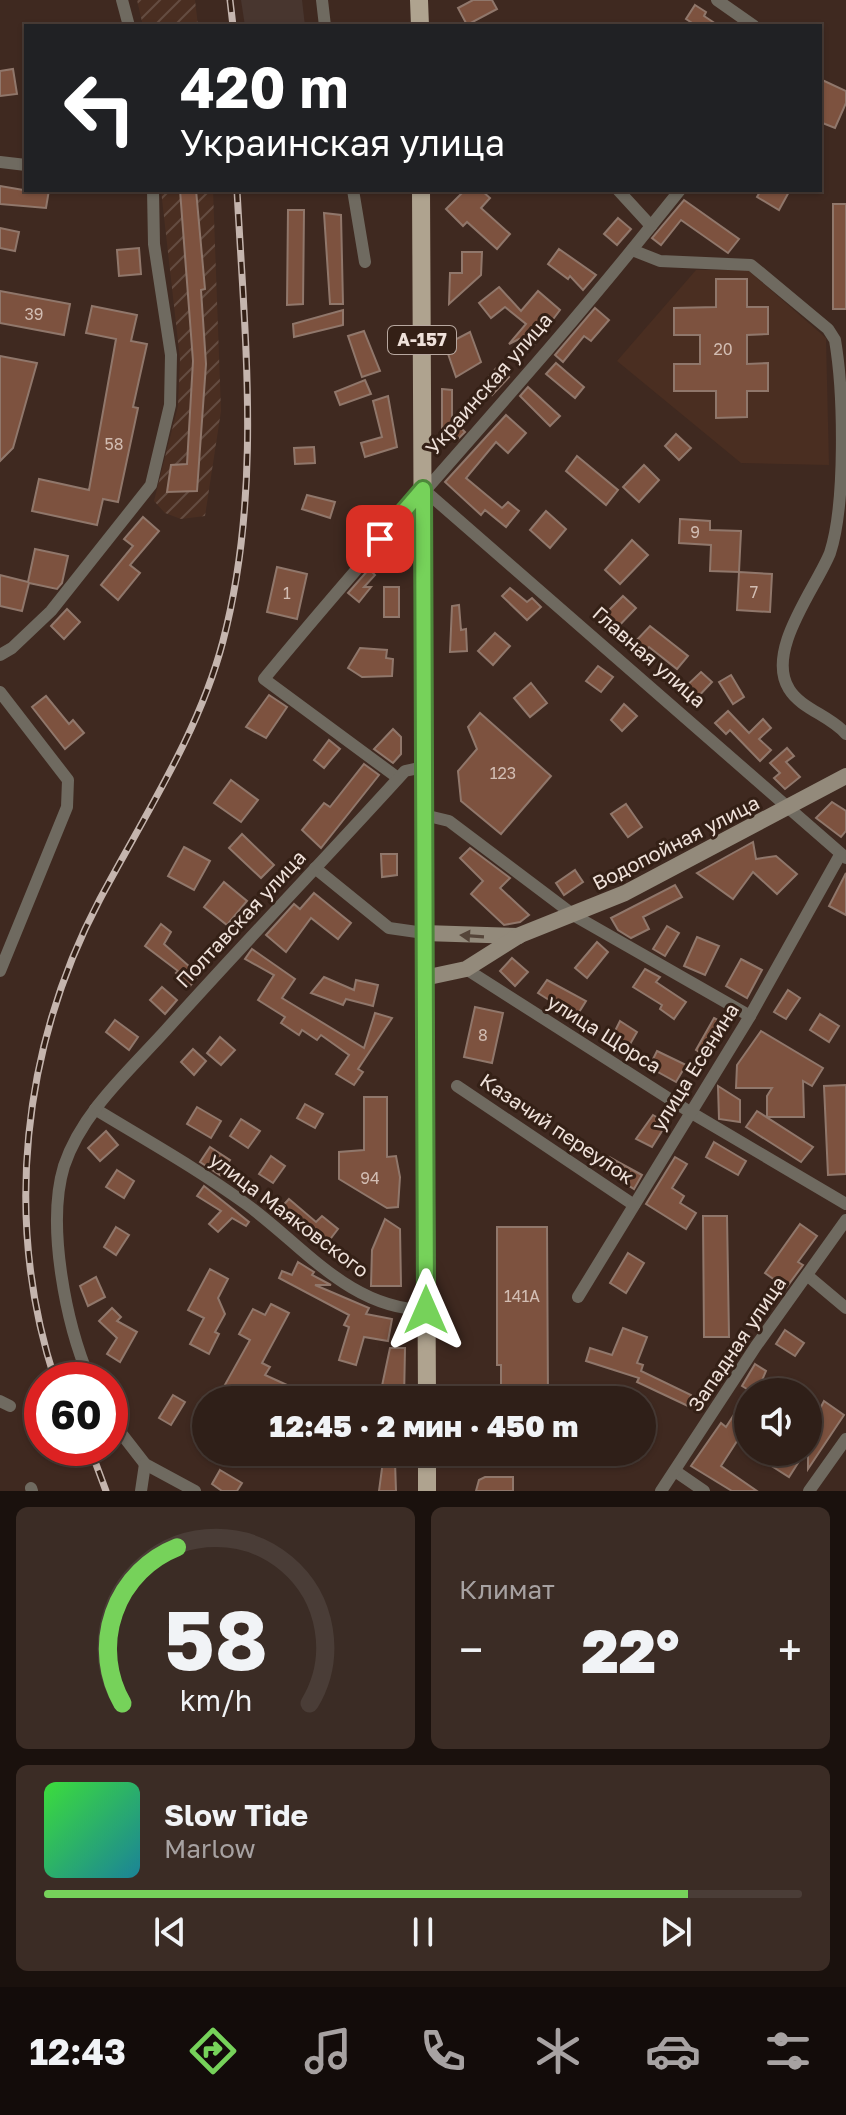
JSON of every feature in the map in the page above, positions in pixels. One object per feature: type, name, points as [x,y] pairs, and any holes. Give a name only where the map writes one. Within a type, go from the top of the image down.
[{"type":"main road","points":[[419,0],[420,24]]},
{"type":"main road","name":"А-157","points":[[421,192],[427,1386]]},
{"type":"main road","name":"Водопойная улица","points":[[424,978],[466,969],[520,935],[575,916],[846,776]]},
{"type":"main road","name":"Водопойная улица","points":[[424,933],[520,935]]},
{"type":"main road","points":[[427,1466],[427,1491]]},
{"type":"street","points":[[122,0],[128,24]]},
{"type":"street","points":[[322,0],[325,24]]},
{"type":"street","points":[[717,0],[751,24]]},
{"type":"street","points":[[0,162],[24,165]]},
{"type":"street","points":[[0,655],[12,648],[51,611],[151,485],[170,405],[171,355],[154,244],[153,192]]},
{"type":"street","points":[[353,192],[365,262]]},
{"type":"street","points":[[620,192],[651,226]]},
{"type":"street","name":"Украинская улица","points":[[398,778],[264,679],[423,489],[516,388],[678,192]]},
{"type":"street","points":[[632,250],[660,261],[751,265],[828,329],[835,340],[843,489],[840,524],[830,554],[790,632],[783,673],[789,689],[799,700],[846,734]]},
{"type":"street","name":"Главная улица","points":[[423,489],[718,744],[786,809],[843,857]]},
{"type":"street","points":[[0,692],[68,780],[67,807],[0,971]]},
{"type":"street","name":"Полтавская улица","points":[[85,1362],[64,1284],[57,1206],[64,1167],[78,1134],[95,1109],[398,778],[405,771],[424,767]]},
{"type":"street","points":[[424,815],[449,821],[575,916],[750,1016]]},
{"type":"street","name":"улица Есенина","points":[[578,1297],[843,857]]},
{"type":"street","points":[[315,868],[389,928],[424,933]]},
{"type":"street","name":"улица Щорса","points":[[466,969],[690,1112],[846,1204]]},
{"type":"street","name":"Казачий переулок","points":[[457,1086],[634,1205]]},
{"type":"street","name":"улица Маяковского","points":[[95,1109],[248,1205],[353,1291],[379,1302],[426,1310]]},
{"type":"street","name":"Западная улица","points":[[661,1491],[756,1346],[846,1220]]},
{"type":"street","points":[[808,1276],[846,1308]]},
{"type":"street","points":[[809,1491],[846,1439]]},
{"type":"street","points":[[128,1442],[145,1464],[195,1491]]},
{"type":"street","points":[[141,1491],[145,1464]]},
{"type":"street","points":[[675,1471],[704,1491]]},
{"type":"shaded area","points":[[137,0],[195,0],[198,24],[143,24]]},
{"type":"shaded area","points":[[241,0],[302,0],[305,24],[245,24]]},
{"type":"shaded area","points":[[161,192],[213,192],[221,411],[205,516],[181,519],[165,513],[154,501],[178,406],[180,359]]},
{"type":"shaded area","points":[[696,270],[748,270],[826,338],[829,465],[741,463],[617,361]]},
{"type":"building","points":[[473,0],[492,0],[497,9],[466,24],[458,8]]},
{"type":"building","points":[[695,5],[716,24],[694,24],[686,19]]},
{"type":"building","points":[[13,69],[17,94],[0,96],[0,71]]},
{"type":"building","points":[[822,80],[846,91],[846,103],[835,128],[822,123]]},
{"type":"building","points":[[0,186],[24,192],[49,192],[46,208],[0,204]]},
{"type":"building","points":[[180,192],[196,192],[205,289],[201,290],[206,364],[197,491],[167,492],[171,465],[187,464],[193,361]]},
{"type":"building","points":[[463,192],[483,192],[490,198],[481,208],[510,234],[497,249],[467,222],[463,226],[446,209]]},
{"type":"building","points":[[760,192],[789,192],[779,210],[757,197]]},
{"type":"building","points":[[684,200],[739,239],[728,253],[681,220],[661,245],[652,238]]},
{"type":"building","points":[[833,204],[846,204],[846,309],[833,309]]},
{"type":"building","points":[[288,210],[304,210],[303,304],[287,305]]},
{"type":"building","points":[[324,213],[341,215],[343,304],[330,304]]},
{"type":"building","points":[[618,218],[631,229],[617,245],[604,234]]},
{"type":"building","points":[[0,228],[19,232],[15,251],[0,248]]},
{"type":"building","points":[[139,248],[141,274],[119,276],[117,250]]},
{"type":"building","points":[[559,249],[596,275],[583,290],[570,276],[568,279],[548,264]]},
{"type":"building","points":[[462,252],[482,252],[481,275],[449,304],[450,273],[462,273]]},
{"type":"building","points":[[716,279],[747,279],[747,307],[768,307],[768,334],[747,335],[747,364],[768,363],[768,391],[747,391],[747,417],[716,418],[716,391],[674,391],[674,364],[700,364],[700,335],[674,335],[674,308],[716,307]]},
{"type":"building","points":[[499,287],[521,311],[538,291],[560,310],[529,351],[519,339],[509,344],[526,324],[505,307],[491,318],[479,303]]},
{"type":"building","points":[[0,291],[70,304],[64,335],[0,323]]},
{"type":"building","points":[[92,306],[137,315],[131,341],[147,344],[133,407],[138,408],[118,502],[103,499],[97,525],[32,511],[39,479],[89,490],[116,339],[86,333]]},
{"type":"building","points":[[595,308],[609,320],[591,341],[584,336],[563,362],[555,355]]},
{"type":"building","points":[[343,310],[343,325],[294,337],[293,324]]},
{"type":"building","points":[[364,331],[380,371],[362,377],[348,336]]},
{"type":"building","points":[[470,332],[481,362],[456,377],[445,345]]},
{"type":"building","points":[[0,356],[37,363],[13,448],[0,461]]},
{"type":"building","points":[[556,363],[584,387],[575,398],[546,374]]},
{"type":"building","points":[[498,366],[509,377],[492,395],[482,385]]},
{"type":"building","points":[[365,380],[371,394],[340,405],[335,392]]},
{"type":"building","points":[[528,387],[560,416],[550,426],[520,396]]},
{"type":"building","points":[[442,389],[452,390],[452,419],[465,432],[456,441],[442,430]]},
{"type":"building","points":[[388,396],[397,447],[365,457],[361,443],[382,437],[373,401]]},
{"type":"building","points":[[506,415],[526,433],[508,453],[496,442],[466,478],[502,508],[508,502],[519,511],[506,527],[485,510],[481,515],[445,482]]},
{"type":"building","points":[[676,434],[691,448],[679,460],[665,446]]},
{"type":"building","points":[[314,447],[315,463],[295,464],[294,448]]},
{"type":"building","points":[[577,456],[618,490],[606,505],[566,471]]},
{"type":"building","points":[[644,465],[659,480],[639,502],[623,487]]},
{"type":"building","points":[[307,495],[335,502],[330,518],[302,509]]},
{"type":"building","points":[[546,511],[566,529],[550,548],[530,530]]},
{"type":"building","points":[[143,517],[159,531],[130,565],[140,573],[118,600],[101,585],[133,546],[124,539]]},
{"type":"building","points":[[680,519],[710,521],[710,530],[741,531],[739,572],[710,571],[711,545],[679,543]]},
{"type":"building","points":[[632,540],[648,555],[620,584],[605,570]]},
{"type":"building","points":[[35,549],[68,556],[62,583],[57,589],[29,583],[22,611],[0,606],[0,575],[28,582]]},
{"type":"building","points":[[277,567],[307,574],[297,619],[267,612]]},
{"type":"building","points":[[369,569],[375,575],[364,587],[371,587],[359,602],[348,593]]},
{"type":"building","points":[[739,572],[772,574],[770,612],[737,610]]},
{"type":"building","points":[[384,587],[399,587],[399,617],[384,617]]},
{"type":"building","points":[[510,588],[527,602],[532,598],[541,607],[527,620],[502,596]]},
{"type":"building","points":[[623,596],[636,608],[613,632],[600,619]]},
{"type":"building","points":[[459,605],[461,630],[466,629],[467,651],[450,652],[452,606]]},
{"type":"building","points":[[67,609],[80,622],[64,639],[51,626]]},
{"type":"building","points":[[650,626],[688,656],[677,669],[649,647],[644,652],[634,643]]},
{"type":"building","points":[[495,633],[510,646],[493,665],[478,651]]},
{"type":"building","points":[[360,648],[387,650],[386,658],[393,659],[392,676],[362,677],[348,668]]},
{"type":"building","points":[[598,666],[613,677],[601,692],[586,681]]},
{"type":"building","points":[[701,672],[712,682],[692,703],[680,692]]},
{"type":"building","points":[[731,675],[744,697],[733,704],[719,682]]},
{"type":"building","points":[[531,683],[547,703],[530,717],[514,698]]},
{"type":"building","points":[[269,695],[287,707],[266,738],[246,727]]},
{"type":"building","points":[[46,696],[69,724],[73,720],[84,733],[65,749],[32,707]]},
{"type":"building","points":[[624,704],[637,716],[622,731],[611,720]]},
{"type":"building","points":[[728,711],[749,733],[763,719],[771,728],[759,739],[771,750],[760,761],[730,730],[726,734],[715,723]]},
{"type":"building","points":[[480,713],[551,776],[501,834],[461,801],[458,771],[477,749],[468,727]]},
{"type":"building","points":[[393,729],[401,737],[401,754],[393,763],[374,749]]},
{"type":"building","points":[[329,740],[340,749],[324,768],[314,760]]},
{"type":"building","points":[[787,748],[794,756],[786,762],[800,777],[785,789],[774,778],[780,773],[770,763]]},
{"type":"building","points":[[364,764],[379,775],[321,848],[302,830],[324,803],[330,807]]},
{"type":"building","points":[[231,780],[258,800],[241,822],[214,803]]},
{"type":"building","points":[[832,802],[846,811],[846,831],[841,837],[816,818]]},
{"type":"building","points":[[626,804],[642,827],[628,837],[611,814]]},
{"type":"building","points":[[242,834],[274,865],[261,878],[229,848]]},
{"type":"building","points":[[753,842],[756,859],[776,856],[797,874],[777,894],[753,872],[733,899],[697,873]]},
{"type":"building","points":[[184,847],[210,861],[194,890],[168,876]]},
{"type":"building","points":[[470,848],[510,878],[500,888],[529,915],[520,922],[504,925],[471,894],[483,881],[460,858]]},
{"type":"building","points":[[381,854],[397,854],[397,875],[382,877]]},
{"type":"building","points":[[575,870],[583,882],[564,895],[556,883]]},
{"type":"building","points":[[846,873],[846,915],[829,906]]},
{"type":"building","points":[[224,882],[247,901],[227,925],[204,907]]},
{"type":"building","points":[[675,885],[682,897],[643,917],[649,929],[631,938],[618,930],[611,918]]},
{"type":"building","points":[[314,893],[351,923],[338,939],[311,918],[286,952],[266,935],[294,904],[300,909]]},
{"type":"building","points":[[161,924],[171,932],[164,944],[199,975],[190,986],[176,973],[178,971],[145,946]]},
{"type":"building","points":[[667,926],[679,933],[665,956],[653,949]]},
{"type":"building","points":[[697,937],[719,946],[705,975],[684,966]]},
{"type":"building","points":[[597,942],[608,952],[587,978],[575,968]]},
{"type":"building","points":[[252,949],[295,979],[282,998],[364,1048],[375,1013],[392,1018],[358,1069],[363,1072],[354,1085],[336,1074],[349,1055],[321,1035],[317,1040],[302,1030],[299,1035],[281,1023],[285,1017],[258,1000],[274,975],[245,959]]},
{"type":"building","points":[[512,958],[528,972],[515,986],[500,971]]},
{"type":"building","points":[[741,959],[762,970],[747,998],[726,986]]},
{"type":"building","points":[[645,969],[660,977],[656,982],[686,1002],[674,1019],[660,1009],[662,1005],[633,987]]},
{"type":"building","points":[[324,977],[354,990],[356,980],[378,985],[373,1006],[346,999],[343,1005],[311,993]]},
{"type":"building","points":[[547,980],[586,1001],[576,1017],[538,993]]},
{"type":"building","points":[[162,987],[177,1000],[165,1014],[150,1000]]},
{"type":"building","points":[[788,990],[800,998],[786,1019],[774,1012]]},
{"type":"building","points":[[475,1007],[503,1013],[492,1063],[464,1057]]},
{"type":"building","points":[[820,1014],[839,1026],[829,1042],[810,1030]]},
{"type":"building","points":[[714,1018],[729,1026],[709,1058],[696,1050]]},
{"type":"building","points":[[115,1020],[138,1037],[129,1050],[106,1032]]},
{"type":"building","points":[[620,1021],[637,1032],[629,1046],[612,1037]]},
{"type":"building","points":[[761,1031],[823,1068],[812,1086],[803,1081],[804,1117],[767,1117],[767,1096],[772,1088],[736,1088],[737,1065]]},
{"type":"building","points":[[220,1037],[235,1050],[221,1065],[207,1053]]},
{"type":"building","points":[[193,1049],[206,1061],[194,1075],[181,1062]]},
{"type":"building","points":[[657,1051],[686,1065],[676,1082],[649,1067]]},
{"type":"building","points":[[846,1085],[846,1174],[828,1175],[824,1086]]},
{"type":"building","points":[[718,1086],[740,1100],[740,1122],[719,1119]]},
{"type":"building","points":[[364,1097],[387,1097],[387,1157],[396,1156],[400,1177],[398,1207],[387,1208],[339,1179],[339,1152],[364,1150]]},
{"type":"building","points":[[305,1104],[323,1114],[315,1128],[297,1118]]},
{"type":"building","points":[[197,1107],[221,1121],[211,1138],[187,1124]]},
{"type":"building","points":[[757,1111],[813,1147],[801,1162],[746,1127]]},
{"type":"building","points":[[653,1115],[667,1123],[652,1147],[636,1139]]},
{"type":"building","points":[[241,1119],[260,1131],[248,1148],[230,1136]]},
{"type":"building","points":[[106,1131],[118,1145],[100,1161],[88,1148]]},
{"type":"building","points":[[714,1142],[746,1161],[738,1175],[706,1157]]},
{"type":"building","points":[[210,1147],[230,1160],[220,1175],[200,1162]]},
{"type":"building","points":[[271,1156],[285,1166],[273,1183],[259,1174]]},
{"type":"building","points":[[609,1157],[642,1175],[634,1189],[601,1168]]},
{"type":"building","points":[[675,1157],[687,1164],[672,1188],[684,1196],[680,1203],[696,1213],[686,1229],[646,1204]]},
{"type":"building","points":[[117,1170],[134,1181],[124,1198],[106,1187]]},
{"type":"building","points":[[204,1186],[249,1222],[246,1226],[232,1218],[218,1232],[209,1224],[221,1211],[197,1196]]},
{"type":"building","points":[[289,1199],[316,1222],[322,1216],[338,1229],[324,1247],[278,1211]]},
{"type":"building","points":[[703,1216],[727,1216],[729,1337],[704,1337]]},
{"type":"building","points":[[385,1219],[400,1229],[401,1286],[371,1286],[372,1250]]},
{"type":"building","points":[[800,1224],[817,1236],[798,1262],[803,1265],[786,1288],[765,1273]]},
{"type":"building","points":[[116,1227],[129,1235],[116,1255],[104,1247]]},
{"type":"building","points":[[497,1227],[547,1227],[548,1386],[501,1386],[501,1365],[497,1365]]},
{"type":"building","points":[[628,1253],[644,1263],[626,1293],[610,1283]]},
{"type":"building","points":[[298,1262],[314,1272],[312,1275],[331,1285],[315,1285],[369,1308],[366,1314],[392,1319],[388,1341],[364,1337],[356,1365],[339,1360],[349,1327],[344,1325],[349,1315],[279,1278],[282,1271],[292,1275]]},
{"type":"building","points":[[210,1269],[228,1279],[218,1298],[225,1314],[215,1332],[219,1334],[209,1354],[190,1344],[204,1318],[188,1310]]},
{"type":"building","points":[[96,1277],[105,1297],[88,1306],[80,1286]]},
{"type":"building","points":[[271,1304],[289,1313],[262,1363],[270,1367],[265,1375],[289,1386],[224,1386],[250,1340],[239,1334],[253,1309],[265,1315]]},
{"type":"building","points":[[112,1308],[121,1317],[117,1321],[137,1332],[120,1362],[107,1354],[117,1338],[99,1321]]},
{"type":"building","points":[[623,1328],[647,1337],[637,1363],[643,1365],[641,1371],[691,1395],[688,1406],[656,1391],[656,1386],[637,1382],[639,1378],[586,1361],[590,1348],[612,1355]]},
{"type":"building","points":[[785,1330],[804,1343],[795,1356],[776,1344]]},
{"type":"building","points":[[390,1348],[405,1348],[404,1386],[382,1386]]},
{"type":"building","points":[[755,1364],[766,1371],[763,1378],[747,1378]]},
{"type":"building","points":[[173,1395],[185,1402],[171,1425],[159,1418]]},
{"type":"building","points":[[824,1401],[844,1415],[822,1448]]},
{"type":"building","points":[[734,1415],[734,1446],[721,1466],[757,1491],[732,1491],[691,1466],[721,1423],[726,1427]]},
{"type":"building","points":[[382,1466],[395,1466],[396,1491],[379,1491]]},
{"type":"building","points":[[772,1466],[796,1466],[789,1477]]},
{"type":"building","points":[[220,1470],[242,1483],[237,1491],[222,1491],[212,1484]]},
{"type":"building","points":[[485,1477],[513,1477],[513,1491],[476,1491],[479,1480]]},
{"type":"railway","points":[[230,0],[233,24]]},
{"type":"railway","points":[[50,1362],[39,1319],[29,1258],[26,1197],[29,1135],[38,1074],[53,1014],[74,956],[100,899],[152,805],[200,708],[223,641],[235,585],[243,529],[248,417],[237,192]]},
{"type":"railway","points":[[97,1466],[106,1491]]},
{"type":"route","points":[[380,539],[423,489],[426,1310]]}]
